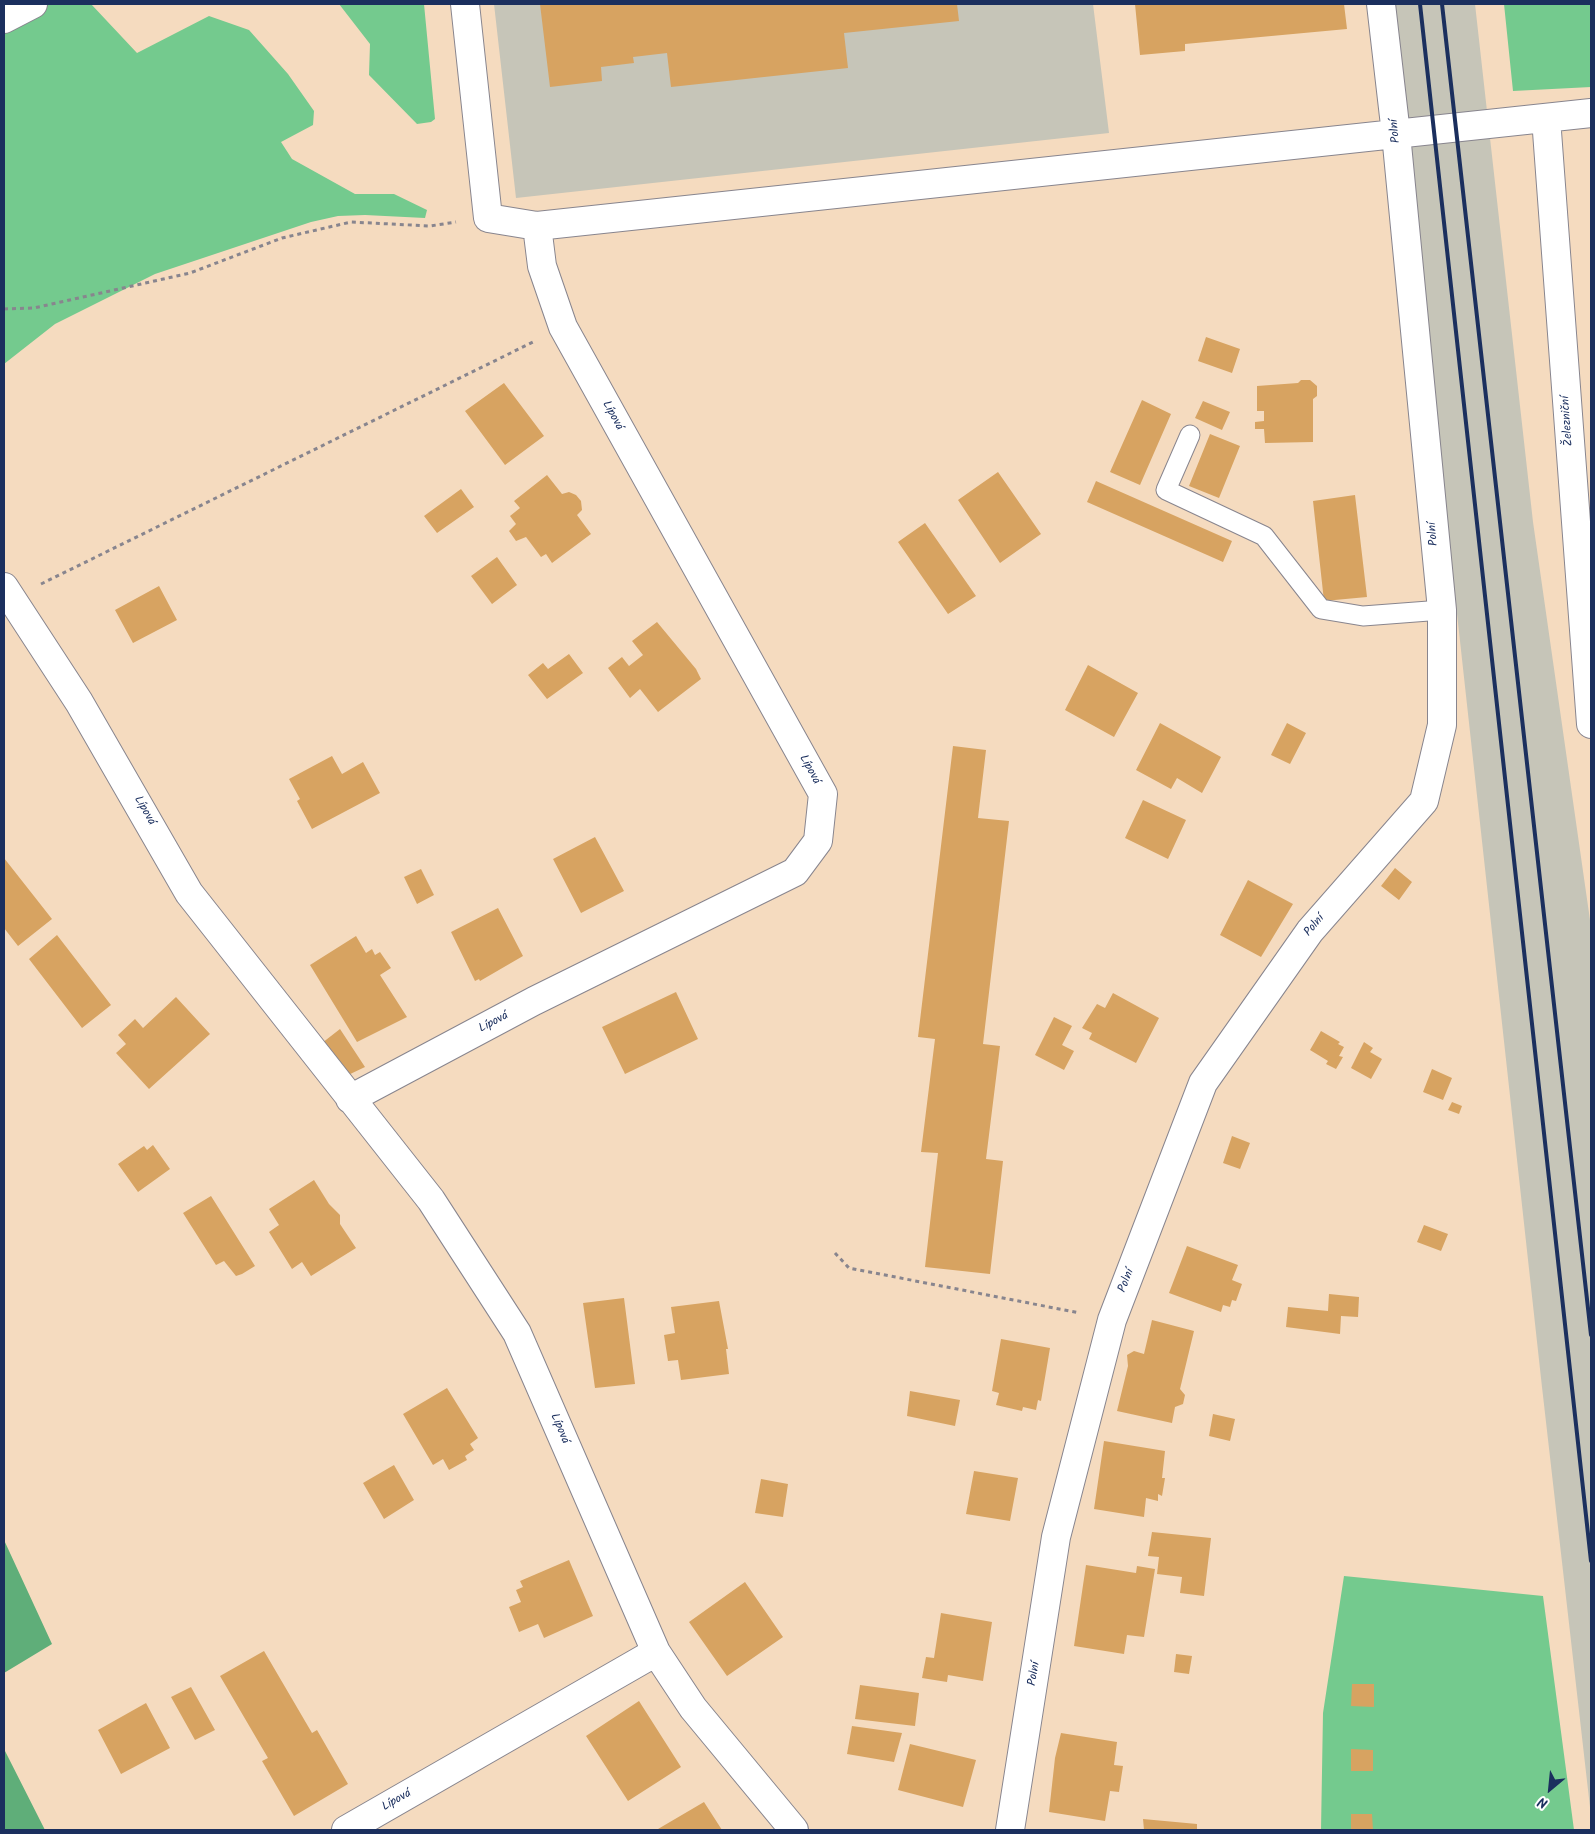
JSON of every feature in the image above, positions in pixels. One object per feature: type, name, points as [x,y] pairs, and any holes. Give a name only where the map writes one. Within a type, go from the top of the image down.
[{"type":"street","points":[[4,19],[34,4]]},
{"type":"street","points":[[465,4],[488,218],[537,226],[1591,113]]},
{"type":"street","name":"Polní","points":[[1010,1830],[1056,1537],[1112,1320],[1203,1082],[1310,931],[1424,800],[1442,726],[1442,610],[1396,134],[1381,4]]},
{"type":"street","name":"Železniční","points":[[1546,118],[1591,724]]},
{"type":"street","name":"Lípová","points":[[350,1099],[534,1001],[795,872],[818,841],[822,794],[563,327],[542,266],[537,226]]},
{"type":"street","name":"Lípová","points":[[8,592],[79,702],[141,806],[189,893],[431,1200],[517,1333],[656,1652],[694,1708],[794,1830]]},
{"type":"street","name":"Lípová","points":[[346,1830],[656,1652]]},
{"type":"lane","points":[[1190,435],[1166,490],[1264,536],[1321,609],[1363,616],[1442,610]]},
{"type":"path","points":[[4,310],[34,308],[190,273],[282,238],[351,222],[430,226],[488,218]]},
{"type":"path","points":[[8,592],[563,327]]},
{"type":"path","points":[[835,1253],[849,1268],[1112,1320]]},
{"type":"shaded area","points":[[494,4],[1093,4],[1109,133],[516,198]]},
{"type":"shaded area","points":[[1390,4],[1475,4],[1533,522],[1591,927],[1591,1816],[1542,1387]]},
{"type":"green space","points":[[43,4],[91,4],[137,53],[209,16],[249,30],[288,74],[314,111],[313,125],[281,142],[292,159],[355,194],[394,194],[427,210],[425,218],[365,215],[338,216],[311,222],[155,274],[55,324],[4,364],[4,24]]},
{"type":"green space","points":[[339,4],[424,4],[435,119],[431,122],[417,124],[369,75],[370,44]]},
{"type":"green space","points":[[1504,4],[1591,4],[1591,87],[1513,91]]},
{"type":"green space","points":[[4,1540],[52,1644],[4,1673]]},
{"type":"green space","points":[[1344,1576],[1543,1596],[1574,1830],[1321,1830],[1323,1713]]},
{"type":"green space","points":[[4,1749],[45,1830],[4,1830]]},
{"type":"building","points":[[540,4],[957,4],[959,21],[844,33],[848,68],[671,87],[667,53],[633,57],[634,63],[601,67],[602,81],[550,87]]},
{"type":"building","points":[[1135,4],[1344,4],[1347,29],[1185,44],[1185,51],[1140,55]]},
{"type":"building","points":[[1206,337],[1240,349],[1232,373],[1198,361]]},
{"type":"building","points":[[1301,380],[1310,380],[1317,386],[1317,396],[1313,399],[1313,442],[1265,443],[1264,429],[1255,429],[1255,422],[1264,421],[1264,411],[1257,411],[1257,386],[1298,383]]},
{"type":"building","points":[[504,383],[544,436],[505,465],[465,411]]},
{"type":"building","points":[[1142,400],[1171,414],[1140,485],[1110,472]]},
{"type":"building","points":[[1203,401],[1230,412],[1222,430],[1195,418]]},
{"type":"building","points":[[1210,434],[1240,446],[1219,498],[1189,486]]},
{"type":"building","points":[[998,472],[1041,534],[1000,563],[958,500]]},
{"type":"building","points":[[547,475],[562,494],[569,492],[576,495],[581,501],[582,510],[577,515],[591,534],[552,563],[546,554],[541,557],[526,537],[516,541],[509,531],[516,524],[510,516],[520,508],[514,501]]},
{"type":"building","points":[[1096,481],[1232,541],[1223,562],[1087,502]]},
{"type":"building","points":[[461,489],[474,507],[437,533],[424,516]]},
{"type":"building","points":[[1355,495],[1367,597],[1324,601],[1313,501]]},
{"type":"building","points":[[925,523],[976,596],[948,614],[898,542]]},
{"type":"building","points":[[497,557],[517,585],[492,604],[471,576]]},
{"type":"building","points":[[159,586],[177,620],[133,643],[115,610]]},
{"type":"building","points":[[657,622],[696,669],[701,679],[658,712],[640,689],[630,698],[608,668],[622,657],[629,666],[643,655],[632,641]]},
{"type":"building","points":[[569,654],[583,673],[547,699],[528,675],[543,663],[548,669]]},
{"type":"building","points":[[1088,665],[1138,693],[1114,737],[1065,710]]},
{"type":"building","points":[[1160,723],[1221,757],[1202,793],[1177,778],[1171,789],[1136,770]]},
{"type":"building","points":[[1287,723],[1306,733],[1290,764],[1271,755]]},
{"type":"building","points":[[953,746],[986,750],[978,818],[1009,821],[983,1044],[1000,1046],[986,1159],[1003,1161],[990,1274],[925,1267],[938,1153],[921,1152],[935,1039],[918,1037]]},
{"type":"building","points":[[332,756],[342,774],[363,762],[380,793],[312,829],[297,801],[300,799],[289,779]]},
{"type":"building","points":[[1143,800],[1186,820],[1168,859],[1125,838]]},
{"type":"building","points":[[595,837],[624,891],[581,913],[553,859]]},
{"type":"building","points":[[4,858],[52,919],[18,946],[4,928]]},
{"type":"building","points":[[1395,868],[1412,882],[1399,900],[1381,886]]},
{"type":"building","points":[[421,869],[434,895],[417,904],[404,877]]},
{"type":"building","points":[[1248,880],[1293,904],[1261,957],[1220,935]]},
{"type":"building","points":[[498,908],[523,956],[480,981],[479,979],[475,981],[451,932]]},
{"type":"building","points":[[57,935],[111,1005],[82,1028],[29,959]]},
{"type":"building","points":[[356,936],[366,953],[372,949],[375,955],[380,952],[391,968],[380,975],[407,1017],[357,1042],[310,965]]},
{"type":"building","points":[[676,992],[698,1039],[625,1074],[602,1027]]},
{"type":"building","points":[[1113,993],[1159,1018],[1136,1063],[1089,1039],[1092,1033],[1082,1028],[1097,1004],[1105,1008]]},
{"type":"building","points":[[176,997],[210,1034],[149,1089],[116,1053],[126,1044],[118,1035],[135,1019],[143,1028]]},
{"type":"building","points":[[1054,1017],[1072,1026],[1062,1045],[1074,1051],[1064,1070],[1035,1055]]},
{"type":"building","points":[[340,1029],[365,1067],[346,1076],[322,1043]]},
{"type":"building","points":[[1321,1031],[1340,1042],[1338,1044],[1344,1047],[1339,1056],[1343,1057],[1336,1069],[1326,1064],[1328,1061],[1310,1050]]},
{"type":"building","points":[[1364,1042],[1373,1048],[1370,1052],[1382,1059],[1371,1079],[1351,1068]]},
{"type":"building","points":[[1432,1069],[1452,1078],[1443,1100],[1423,1092]]},
{"type":"building","points":[[1452,1102],[1462,1106],[1459,1114],[1448,1110]]},
{"type":"building","points":[[1232,1136],[1250,1143],[1240,1169],[1223,1163]]},
{"type":"building","points":[[153,1145],[170,1169],[138,1192],[118,1164],[144,1146],[147,1150]]},
{"type":"building","points":[[314,1180],[329,1204],[340,1215],[340,1224],[356,1248],[311,1276],[302,1262],[292,1269],[269,1232],[279,1225],[269,1209]]},
{"type":"building","points":[[211,1196],[255,1266],[242,1274],[236,1276],[224,1261],[216,1265],[183,1213]]},
{"type":"building","points":[[1424,1225],[1448,1234],[1441,1251],[1417,1242]]},
{"type":"building","points":[[1187,1246],[1238,1265],[1232,1280],[1242,1284],[1236,1301],[1232,1300],[1230,1307],[1223,1305],[1221,1312],[1169,1293]]},
{"type":"building","points":[[1329,1294],[1359,1297],[1358,1317],[1341,1316],[1340,1334],[1286,1327],[1288,1307],[1328,1311]]},
{"type":"building","points":[[624,1298],[635,1384],[595,1388],[583,1303]]},
{"type":"building","points":[[719,1301],[728,1349],[726,1349],[729,1374],[681,1380],[678,1360],[668,1361],[664,1335],[675,1333],[671,1307]]},
{"type":"building","points":[[1152,1320],[1194,1331],[1180,1389],[1185,1395],[1183,1404],[1175,1407],[1172,1423],[1117,1411],[1128,1366],[1127,1355],[1134,1351],[1144,1354]]},
{"type":"building","points":[[1001,1339],[1050,1348],[1041,1401],[1038,1400],[1036,1410],[1023,1407],[1022,1411],[996,1405],[999,1393],[992,1391]]},
{"type":"building","points":[[447,1388],[478,1438],[470,1444],[474,1450],[465,1456],[467,1460],[449,1470],[443,1459],[433,1465],[403,1414]]},
{"type":"building","points":[[910,1391],[960,1400],[955,1426],[907,1416]]},
{"type":"building","points":[[1213,1414],[1235,1419],[1230,1441],[1209,1436]]},
{"type":"building","points":[[1104,1441],[1165,1451],[1162,1478],[1165,1478],[1162,1496],[1158,1494],[1158,1501],[1146,1498],[1144,1517],[1094,1509]]},
{"type":"building","points":[[394,1465],[414,1500],[384,1519],[363,1483]]},
{"type":"building","points":[[974,1471],[1018,1478],[1010,1521],[966,1514]]},
{"type":"building","points":[[761,1479],[788,1484],[783,1517],[755,1513]]},
{"type":"building","points":[[1152,1532],[1211,1538],[1204,1596],[1180,1593],[1182,1577],[1157,1574],[1159,1557],[1148,1556]]},
{"type":"building","points":[[569,1560],[593,1616],[544,1638],[538,1624],[519,1632],[509,1607],[521,1602],[516,1590],[523,1587],[520,1581]]},
{"type":"building","points":[[1086,1565],[1136,1573],[1137,1566],[1155,1569],[1144,1637],[1127,1635],[1124,1654],[1074,1646]]},
{"type":"building","points":[[745,1582],[783,1637],[727,1676],[689,1622]]},
{"type":"building","points":[[941,1613],[992,1622],[983,1681],[948,1675],[947,1682],[922,1678],[926,1657],[934,1658]]},
{"type":"building","points":[[264,1651],[312,1733],[317,1730],[348,1784],[294,1816],[262,1761],[268,1758],[220,1676]]},
{"type":"building","points":[[1176,1654],[1192,1656],[1189,1674],[1174,1672]]},
{"type":"building","points":[[1352,1684],[1374,1684],[1374,1707],[1351,1706]]},
{"type":"building","points":[[860,1685],[919,1693],[915,1726],[855,1719]]},
{"type":"building","points":[[191,1687],[215,1730],[195,1740],[171,1697]]},
{"type":"building","points":[[639,1701],[681,1767],[628,1801],[586,1736]]},
{"type":"building","points":[[146,1703],[170,1748],[121,1774],[98,1730]]},
{"type":"building","points":[[852,1726],[902,1733],[894,1762],[847,1754]]},
{"type":"building","points":[[1061,1733],[1117,1742],[1114,1765],[1123,1766],[1119,1792],[1110,1791],[1105,1821],[1049,1812],[1055,1758]]},
{"type":"building","points":[[910,1744],[976,1760],[963,1807],[898,1790]]},
{"type":"building","points":[[1351,1749],[1373,1750],[1373,1771],[1351,1771]]},
{"type":"building","points":[[704,1802],[722,1830],[658,1829]]},
{"type":"building","points":[[1351,1814],[1372,1814],[1373,1830],[1351,1830]]},
{"type":"building","points":[[1143,1819],[1197,1824],[1197,1830],[1144,1830]]},
{"type":"railway","points":[[1420,4],[1591,1561]]},
{"type":"railway","points":[[1442,4],[1591,1335]]}]
